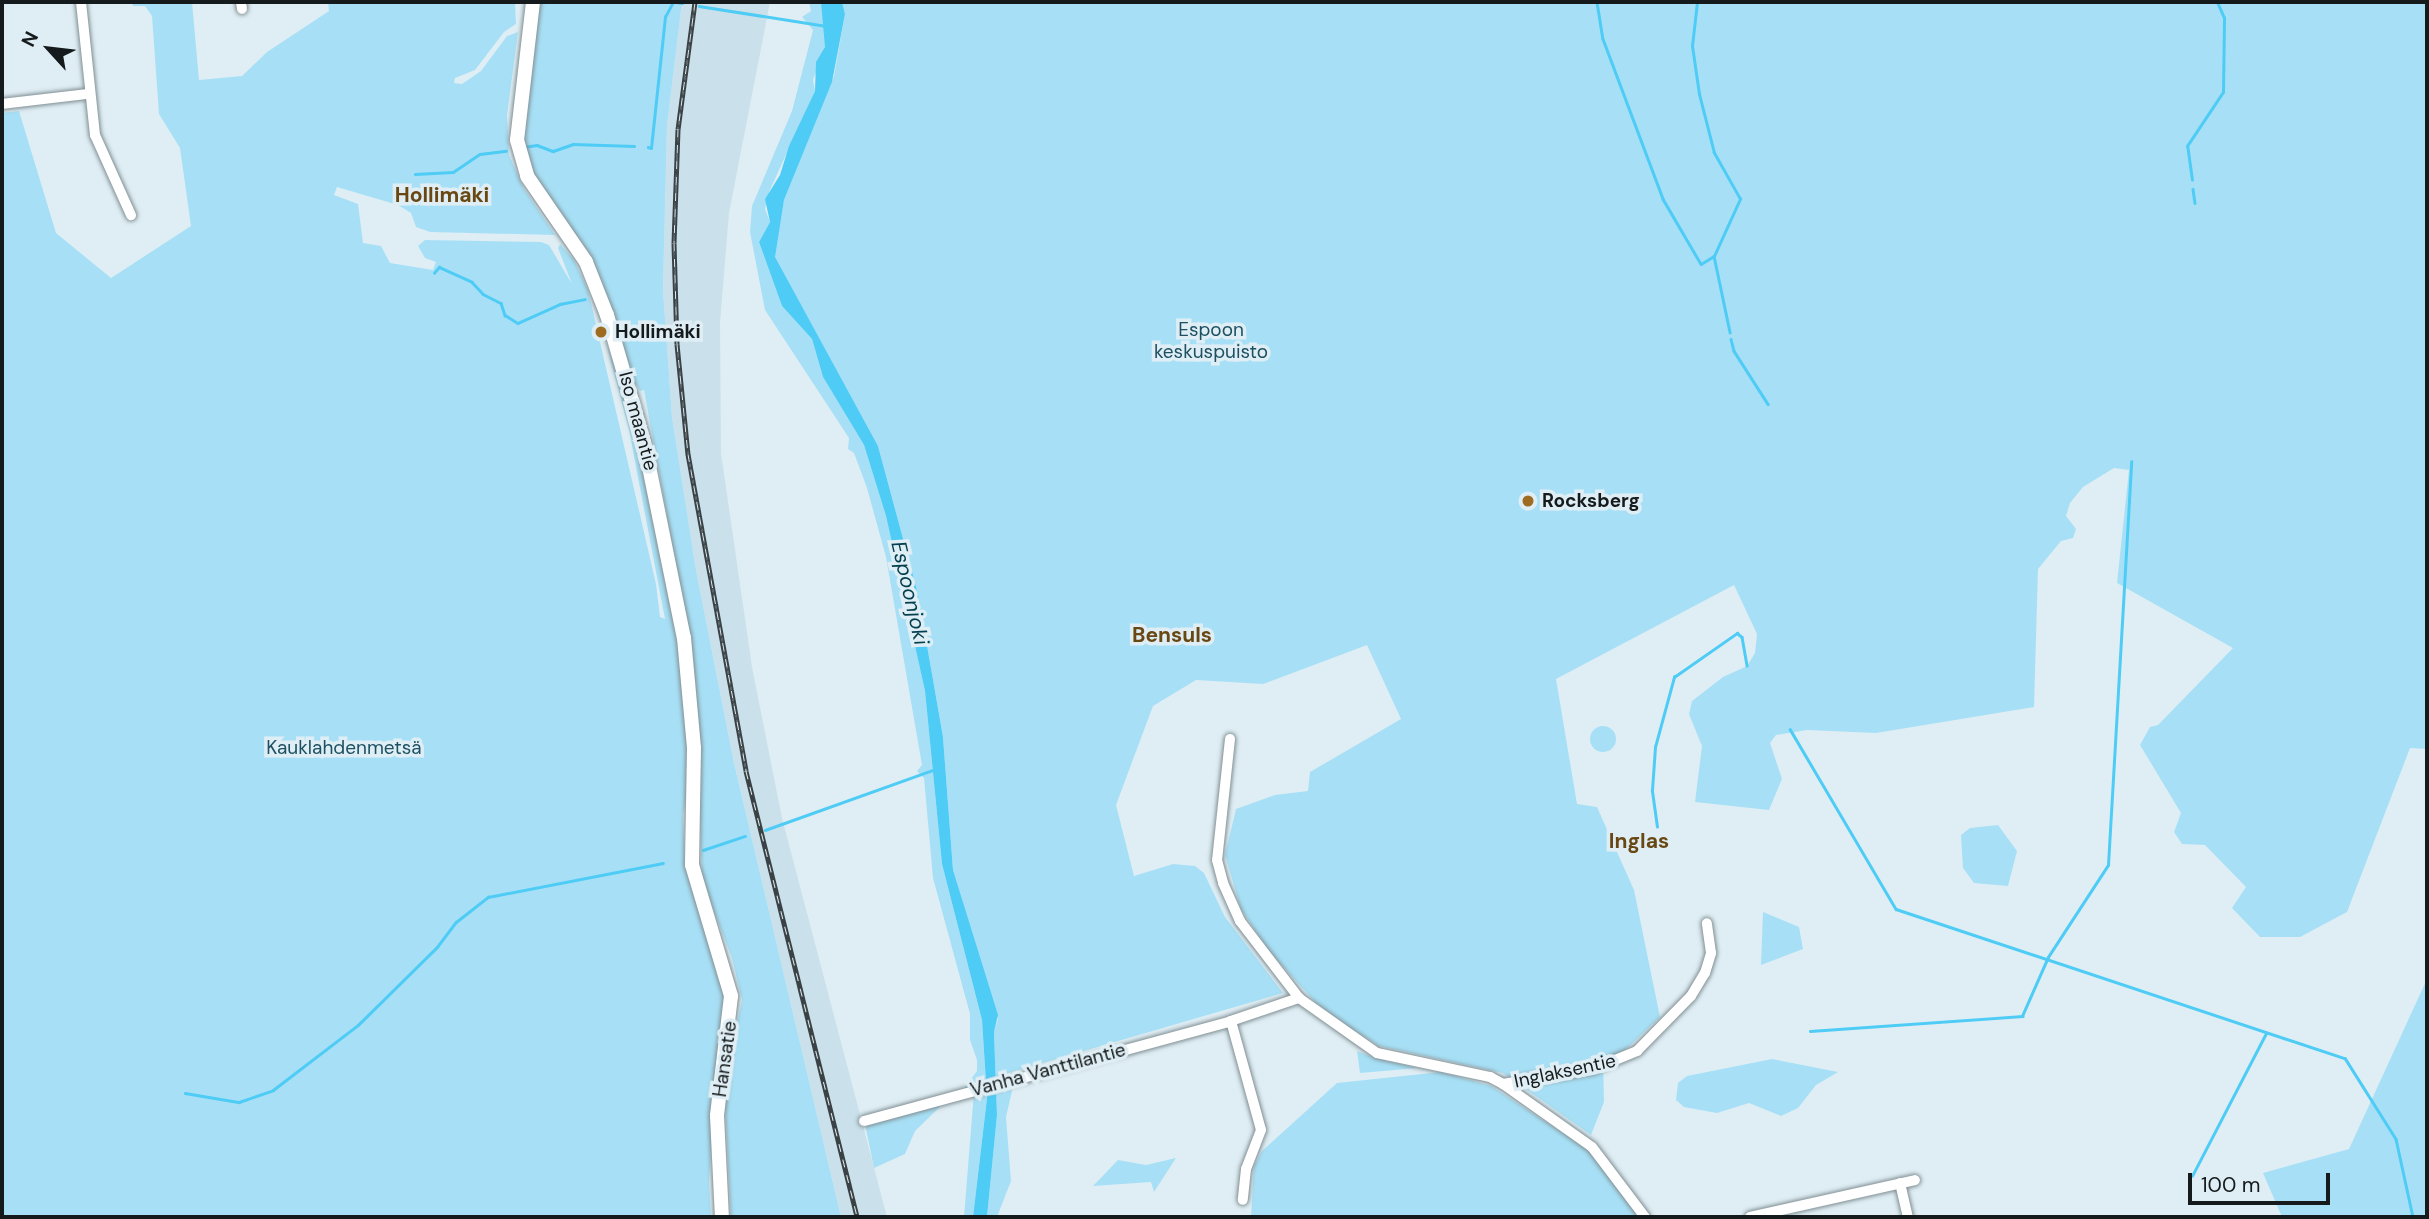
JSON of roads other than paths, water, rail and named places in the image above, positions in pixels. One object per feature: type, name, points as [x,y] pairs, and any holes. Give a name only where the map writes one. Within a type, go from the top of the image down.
[{"type":"main road","name":"Iso maantie","points":[[533,2],[519,95],[517,140],[527,176],[570,235],[597,286],[644,442],[689,678],[694,748],[692,865]]},
{"type":"main road","name":"Hansatie","points":[[692,865],[731,996],[717,1116],[722,1217]]},
{"type":"street","points":[[81,2],[94,135],[131,215]]},
{"type":"street","points":[[2,104],[88,94]]},
{"type":"street","points":[[1230,738],[1217,860],[1223,883],[1240,921],[1299,998],[1377,1054],[1490,1077],[1503,1084],[1592,1147],[1646,1217]]},
{"type":"street","name":"Inglaksentie","points":[[1503,1084],[1593,1069],[1637,1051],[1691,996],[1705,973],[1711,953],[1707,923]]},
{"type":"street","name":"Vanha Vanttilantie","points":[[864,1121],[1231,1021],[1299,998]]},
{"type":"street","points":[[1231,1021],[1261,1130],[1246,1169],[1243,1200]]},
{"type":"street","points":[[1750,1217],[1915,1180]]},
{"type":"street","points":[[1900,1183],[1909,1217]]},
{"type":"water","name":"Espoonjoki","points":[[821,2],[842,2],[845,14],[832,82],[784,200],[775,257],[878,446],[918,594],[943,737],[953,870],[998,1015],[994,1032],[997,1115],[987,1217],[973,1217],[987,1098],[982,1020],[942,864],[925,691],[886,516],[864,445],[823,377],[812,339],[782,306],[759,242],[770,222],[765,199],[780,175],[789,146],[815,91],[816,62],[825,47]]},
{"type":"waterway","points":[[648,147],[651,148],[665,17],[673,2]]},
{"type":"waterway","points":[[676,2],[682,3]]},
{"type":"waterway","points":[[1597,2],[1603,39],[1663,199],[1701,264],[1714,256],[1740,199],[1714,153],[1699,94],[1692,46],[1697,2]]},
{"type":"waterway","points":[[2192,180],[2187,146],[2223,92],[2224,18],[2217,2]]},
{"type":"waterway","points":[[699,6],[827,26]]},
{"type":"waterway","points":[[523,147],[537,145],[553,151],[573,144],[634,146]]},
{"type":"waterway","points":[[415,174],[453,172],[480,154],[506,151]]},
{"type":"waterway","points":[[2193,189],[2195,203]]},
{"type":"waterway","points":[[1714,256],[1730,332]]},
{"type":"waterway","points":[[434,273],[439,267],[472,282],[483,294],[501,303],[505,315],[518,323],[560,304],[585,299]]},
{"type":"waterway","points":[[1731,339],[1734,351],[1768,404]]},
{"type":"waterway","points":[[1810,1031],[2022,1016],[2048,957],[2108,865],[2131,462]]},
{"type":"waterway","points":[[1657,827],[1652,790],[1655,747],[1674,677],[1737,633],[1742,637],[1747,666]]},
{"type":"waterway","points":[[1790,729],[1896,909],[2345,1058],[2396,1139],[2413,1217]]},
{"type":"waterway","points":[[765,830],[933,770]]},
{"type":"waterway","points":[[703,850],[745,836]]},
{"type":"waterway","points":[[185,1093],[239,1102],[273,1090],[358,1025],[437,947],[456,922],[488,897],[663,863]]},
{"type":"waterway","points":[[2192,1176],[2266,1033]]},
{"type":"railway","points":[[695,2],[678,129],[674,243],[677,344],[688,454],[746,771],[857,1217]]},
{"type":"place","name":"Hollimäki","points":[[601,332]]},
{"type":"place","name":"Rocksberg","points":[[1528,501]]},
{"type":"district","name":"Hollimäki","points":[[442,195]]},
{"type":"district","name":"Bensuls","points":[[1172,635]]},
{"type":"district","name":"Inglas","points":[[1639,841]]},
{"type":"park label","name":"Espoon keskuspuisto","points":[[1211,341]]},
{"type":"park label","name":"Kauklahdenmetsä","points":[[344,748]]}]
